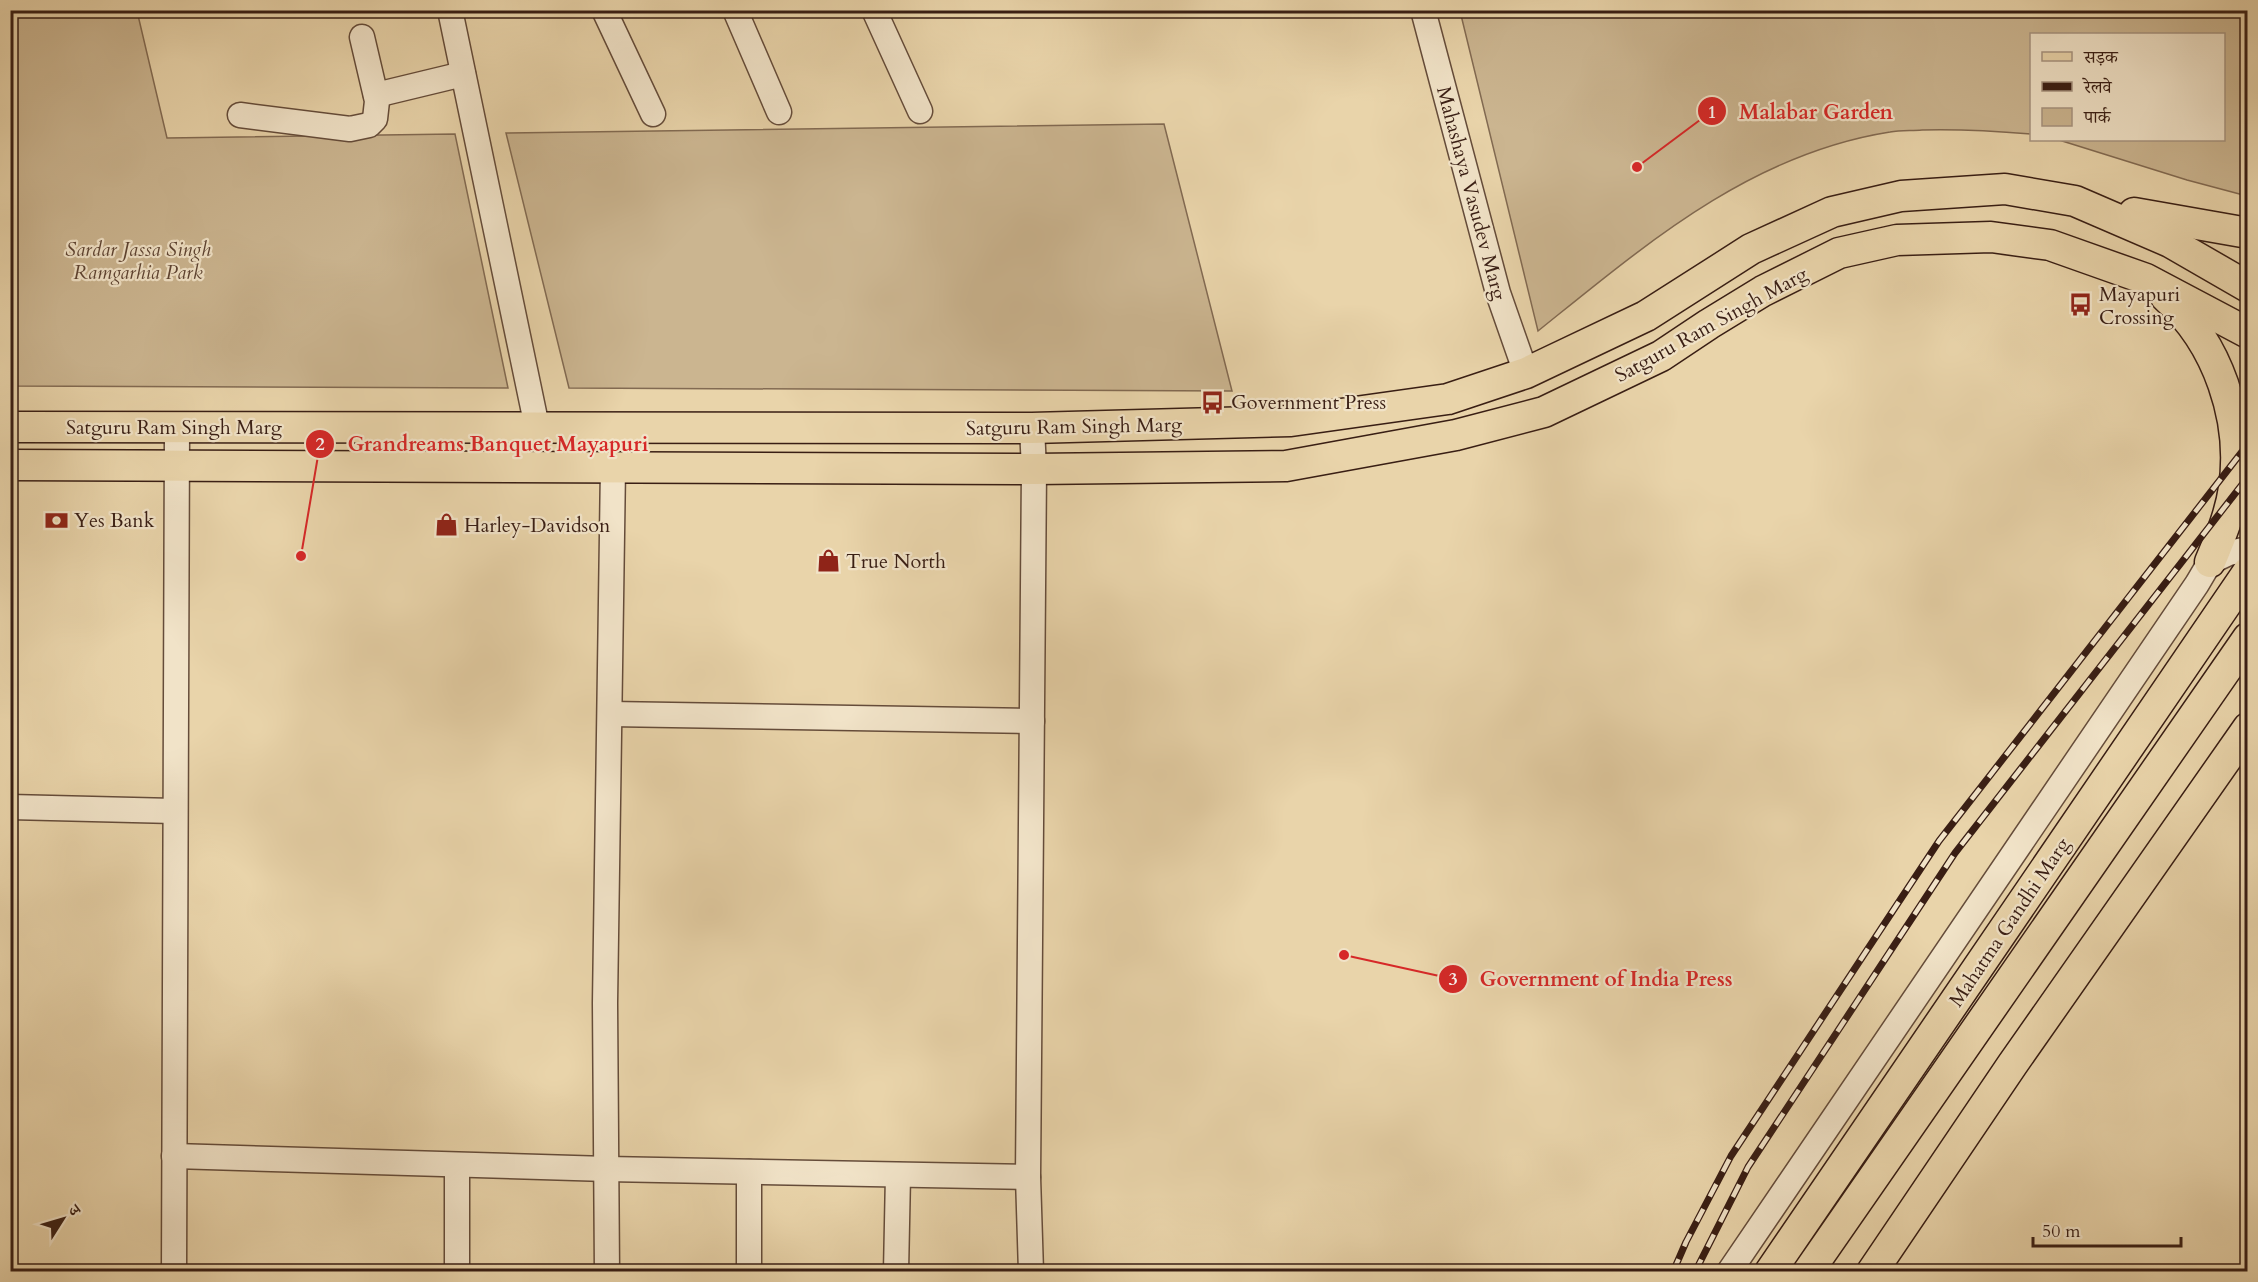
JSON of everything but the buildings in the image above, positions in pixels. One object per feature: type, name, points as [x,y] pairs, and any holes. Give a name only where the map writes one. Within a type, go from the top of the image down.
[{"type":"main road","name":"Satguru Ram Singh Marg","points":[[10,427],[1032,428],[1291,421],[1448,399],[1526,374],[1646,316],[1751,249],[1832,212],[1901,196],[2005,189],[2075,201],[2170,242],[2247,287]]},
{"type":"main road","points":[[2075,201],[2247,233]]},
{"type":"main road","name":"Satguru Ram Singh Marg","points":[[10,465],[1034,469],[1286,466],[1456,435],[1544,412],[1661,356],[1763,291],[1839,253],[1897,240],[1990,237],[2050,245],[2146,279],[2247,333]]},
{"type":"main road","points":[[2146,279],[2175,305],[2200,337],[2218,372],[2230,409],[2236,448],[2234,488],[2225,526],[2210,562]]},
{"type":"main road","points":[[2214,315],[2247,355]]},
{"type":"main road","points":[[1526,374],[1544,412]]},
{"type":"main road","name":"Mahatma Gandhi Marg","points":[[1770,1272],[2233,606],[2247,572]]},
{"type":"main road","name":"Mahatma Gandhi Marg","points":[[1808,1272],[2247,638]]},
{"type":"main road","points":[[1832,1272],[2247,668]]},
{"type":"main road","points":[[1872,1272],[2012,1065],[2247,728]]},
{"type":"street","points":[[450,10],[537,427]]},
{"type":"street","points":[[604,10],[653,114]]},
{"type":"street","points":[[735,10],[779,112]]},
{"type":"street","points":[[874,10],[920,111]]},
{"type":"street","name":"Mahashaya Vasudev Marg","points":[[1423,10],[1498,294],[1526,374]]},
{"type":"street","points":[[240,115],[350,129],[369,125],[375,119],[378,110],[362,37]]},
{"type":"street","points":[[376,95],[463,74]]},
{"type":"street","points":[[174,1272],[177,427]]},
{"type":"street","points":[[1031,1272],[1028,1177],[1034,469],[1032,428]]},
{"type":"street","points":[[607,1272],[605,1003],[614,467]]},
{"type":"street","points":[[1729,1272],[2210,562],[2229,553],[2247,549]]},
{"type":"street","points":[[610,714],[1032,721]]},
{"type":"street","points":[[10,807],[174,811]]},
{"type":"street","points":[[174,1156],[607,1169],[1028,1177]]},
{"type":"street","points":[[457,1165],[457,1272]]},
{"type":"street","points":[[749,1172],[749,1272]]},
{"type":"street","points":[[896,1272],[898,1175]]},
{"type":"green space","name":"Sardar Jassa Singh Ramgarhia Park","points":[[11,11],[137,11],[167,138],[455,134],[508,388],[11,386]]},
{"type":"green space","points":[[1460,11],[2247,11],[2247,196],[2062,141],[2225,141],[2225,33],[2030,33],[2030,134],[1963,130],[1894,131],[1839,143],[1791,160],[1745,182],[1659,236],[1538,331]]},
{"type":"green space","points":[[1164,124],[1232,391],[569,388],[506,133]]},
{"type":"railway","points":[[1673,1272],[1731,1156],[1939,841],[2248,444]]},
{"type":"railway","points":[[1695,1272],[1748,1167],[1955,853],[2248,477]]},
{"type":"place","name":"Malabar Garden","points":[[1637,167]]},
{"type":"place","name":"Mayapuri Crossing","points":[[2081,305]]},
{"type":"place","name":"Government Press","points":[[1213,402]]},
{"type":"place","name":"Yes Bank","points":[[56,520]]},
{"type":"place","name":"Harley-Davidson","points":[[446,525]]},
{"type":"place","name":"Grandreams Banquet Mayapuri","points":[[301,556]]},
{"type":"place","name":"True North","points":[[828,561]]},
{"type":"place","name":"Government of India Press","points":[[1344,955]]}]
